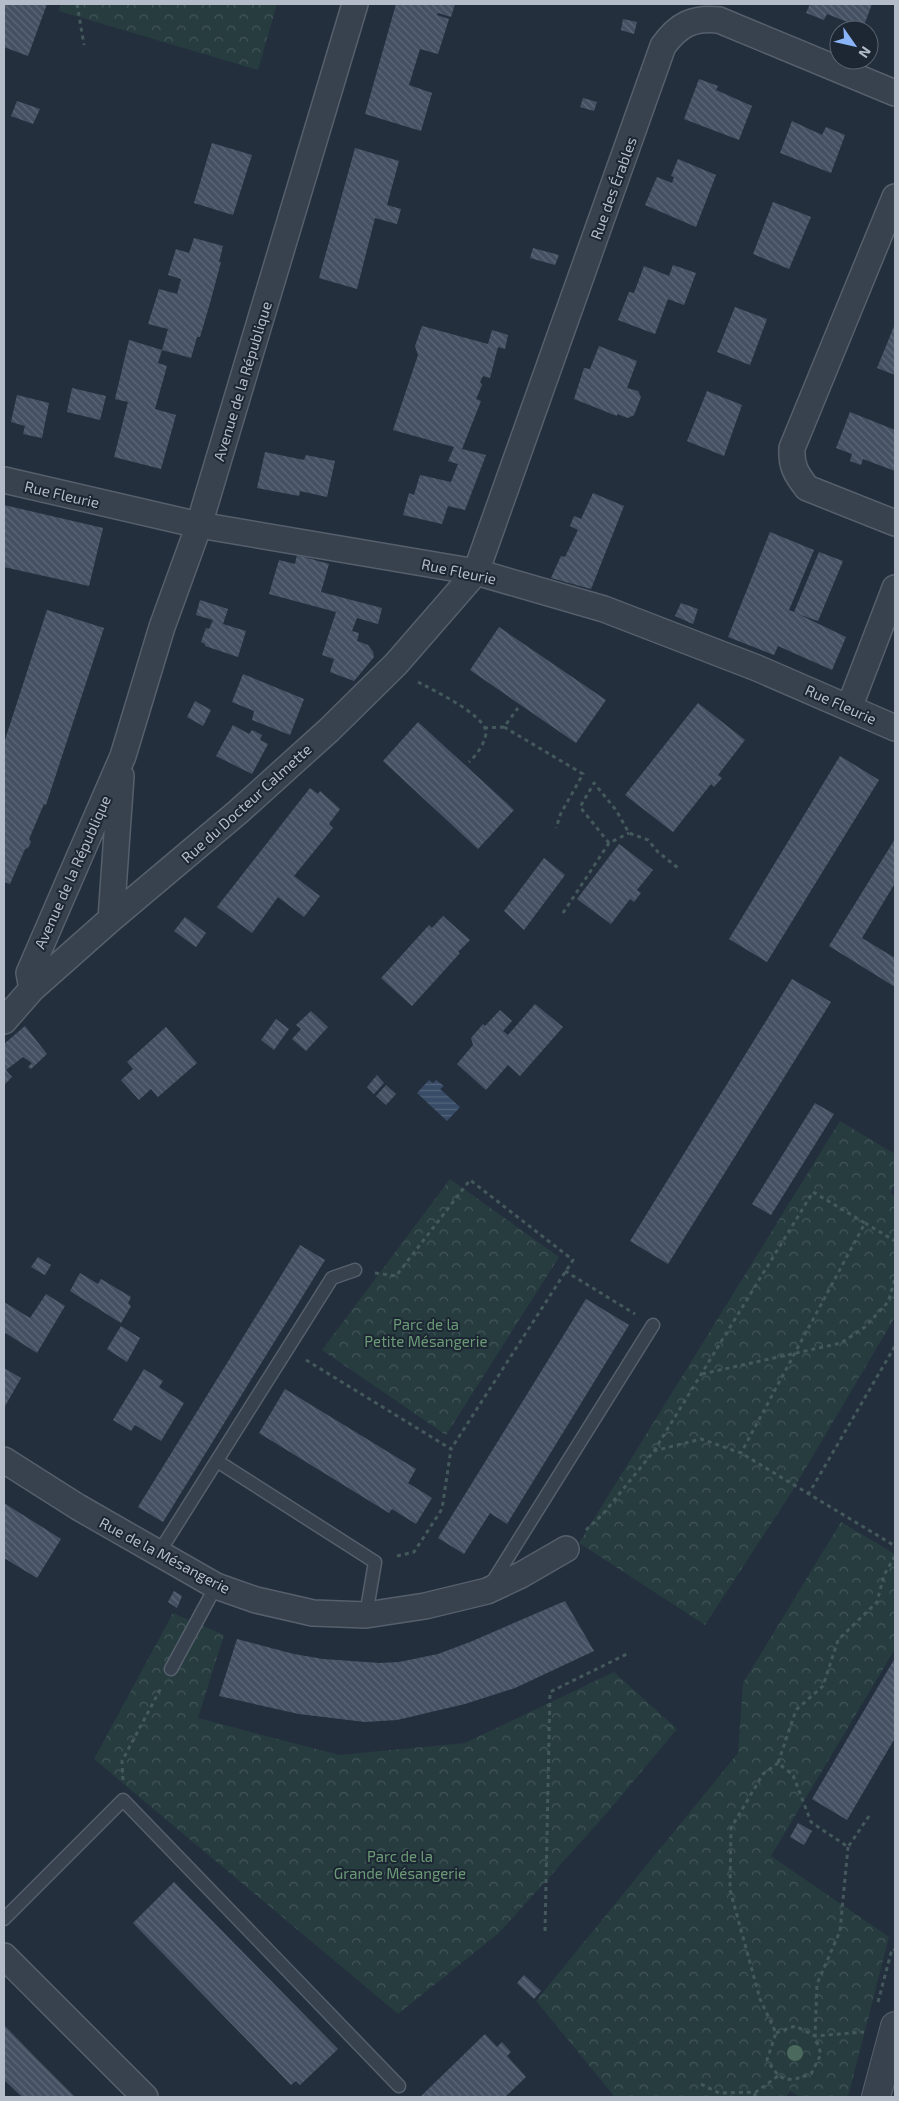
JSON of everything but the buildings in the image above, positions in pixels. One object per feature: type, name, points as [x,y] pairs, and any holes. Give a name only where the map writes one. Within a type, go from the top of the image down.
[{"type":"street","name":"Avenue de la République","points":[[32,989],[29,973],[123,756],[162,627],[199,525],[355,4]]},
{"type":"street","name":"Rue des Érables","points":[[476,572],[663,46],[673,31],[689,22],[705,18],[719,20],[895,93]]},
{"type":"street","points":[[895,198],[792,448],[791,461],[798,476],[807,488],[895,523]]},
{"type":"street","name":"Rue Fleurie","points":[[4,480],[199,525],[476,572],[604,609],[758,668],[895,728]]},
{"type":"street","name":"Rue du Docteur Calmette","points":[[4,1021],[32,989],[111,919],[238,812],[329,730],[396,664],[476,572]]},
{"type":"street","points":[[849,708],[895,588]]},
{"type":"street","name":"Avenue de la République","points":[[111,919],[123,756]]},
{"type":"street","name":"Rue de la Mésangerie","points":[[4,1460],[78,1507],[216,1586],[256,1600],[313,1613],[366,1614],[425,1606],[487,1591],[566,1549]]},
{"type":"street","points":[[4,1956],[144,2097]]},
{"type":"street","points":[[876,2097],[882,2029]]},
{"type":"lane","points":[[158,1554],[332,1278],[355,1270]]},
{"type":"lane","points":[[487,1591],[653,1325]]},
{"type":"lane","points":[[217,1461],[375,1562],[366,1614]]},
{"type":"lane","points":[[171,1669],[216,1586]]},
{"type":"lane","points":[[4,1919],[123,1800],[399,2086]]},
{"type":"path","points":[[77,4],[84,45]]},
{"type":"path","points":[[411,678],[452,700],[483,724],[486,733],[481,747],[469,762]]},
{"type":"path","points":[[504,727],[518,708]]},
{"type":"path","points":[[484,728],[504,727],[515,732],[583,774],[561,813],[556,828]]},
{"type":"path","points":[[609,843],[580,807],[594,783],[616,810],[629,833],[648,840],[658,852],[678,868]]},
{"type":"path","points":[[563,913],[609,843],[629,833]]},
{"type":"path","points":[[355,1270],[396,1276],[470,1180],[573,1260],[451,1449],[442,1509],[414,1552],[375,1562]]},
{"type":"path","points":[[566,1549],[603,1514],[654,1451],[813,1192],[895,1241]]},
{"type":"path","points":[[741,1453],[865,1223]]},
{"type":"path","points":[[565,1270],[653,1325]]},
{"type":"path","points":[[702,1374],[841,1342],[865,1327],[888,1302],[895,1279]]},
{"type":"path","points":[[808,1495],[895,1346]]},
{"type":"path","points":[[288,1348],[451,1449]]},
{"type":"path","points":[[654,1451],[701,1439],[741,1453],[895,1546]]},
{"type":"path","points":[[869,1816],[848,1847],[840,1931],[817,1984],[814,2036],[821,2054],[811,2074],[792,2081],[778,2076],[767,2060],[776,2033],[760,1999],[730,1890],[731,1828],[763,1774],[778,1763],[796,1710],[823,1686],[838,1640],[877,1602],[884,1575],[895,1556]]},
{"type":"path","points":[[545,1931],[550,1692],[627,1654]]},
{"type":"path","points":[[123,1800],[122,1761],[171,1669]]},
{"type":"path","points":[[778,1763],[793,1776],[811,1822],[848,1847]]},
{"type":"path","points":[[877,2004],[892,1949],[895,1950]]},
{"type":"path","points":[[776,2033],[795,2026],[814,2036],[882,2029]]},
{"type":"path","points":[[754,2097],[756,2092],[778,2076]]},
{"type":"path","points":[[701,2084],[719,2093],[756,2092]]},
{"type":"green space","points":[[61,4],[277,4],[258,70],[59,11]]},
{"type":"green space","points":[[840,1121],[895,1154],[895,1184],[890,1193],[895,1196],[895,1317],[791,1493],[705,1625],[579,1543]]},
{"type":"green space","name":"Parc de la Petite Mésangerie","points":[[450,1179],[559,1257],[446,1435],[322,1350]]},
{"type":"green space","points":[[841,1522],[895,1554],[895,1649],[771,1856],[889,1937],[848,2097],[800,2097],[790,2091],[786,2097],[615,2097],[536,2001],[738,1753],[743,1683]]},
{"type":"green space","name":"Parc de la Grande Mésangerie","points":[[173,1613],[224,1635],[198,1718],[339,1755],[465,1743],[614,1672],[677,1729],[606,1814],[499,1933],[398,2014],[94,1759]]},
{"type":"water","points":[[429,1080],[433,1083],[436,1080],[444,1086],[440,1089],[460,1107],[447,1121],[417,1093]]}]
